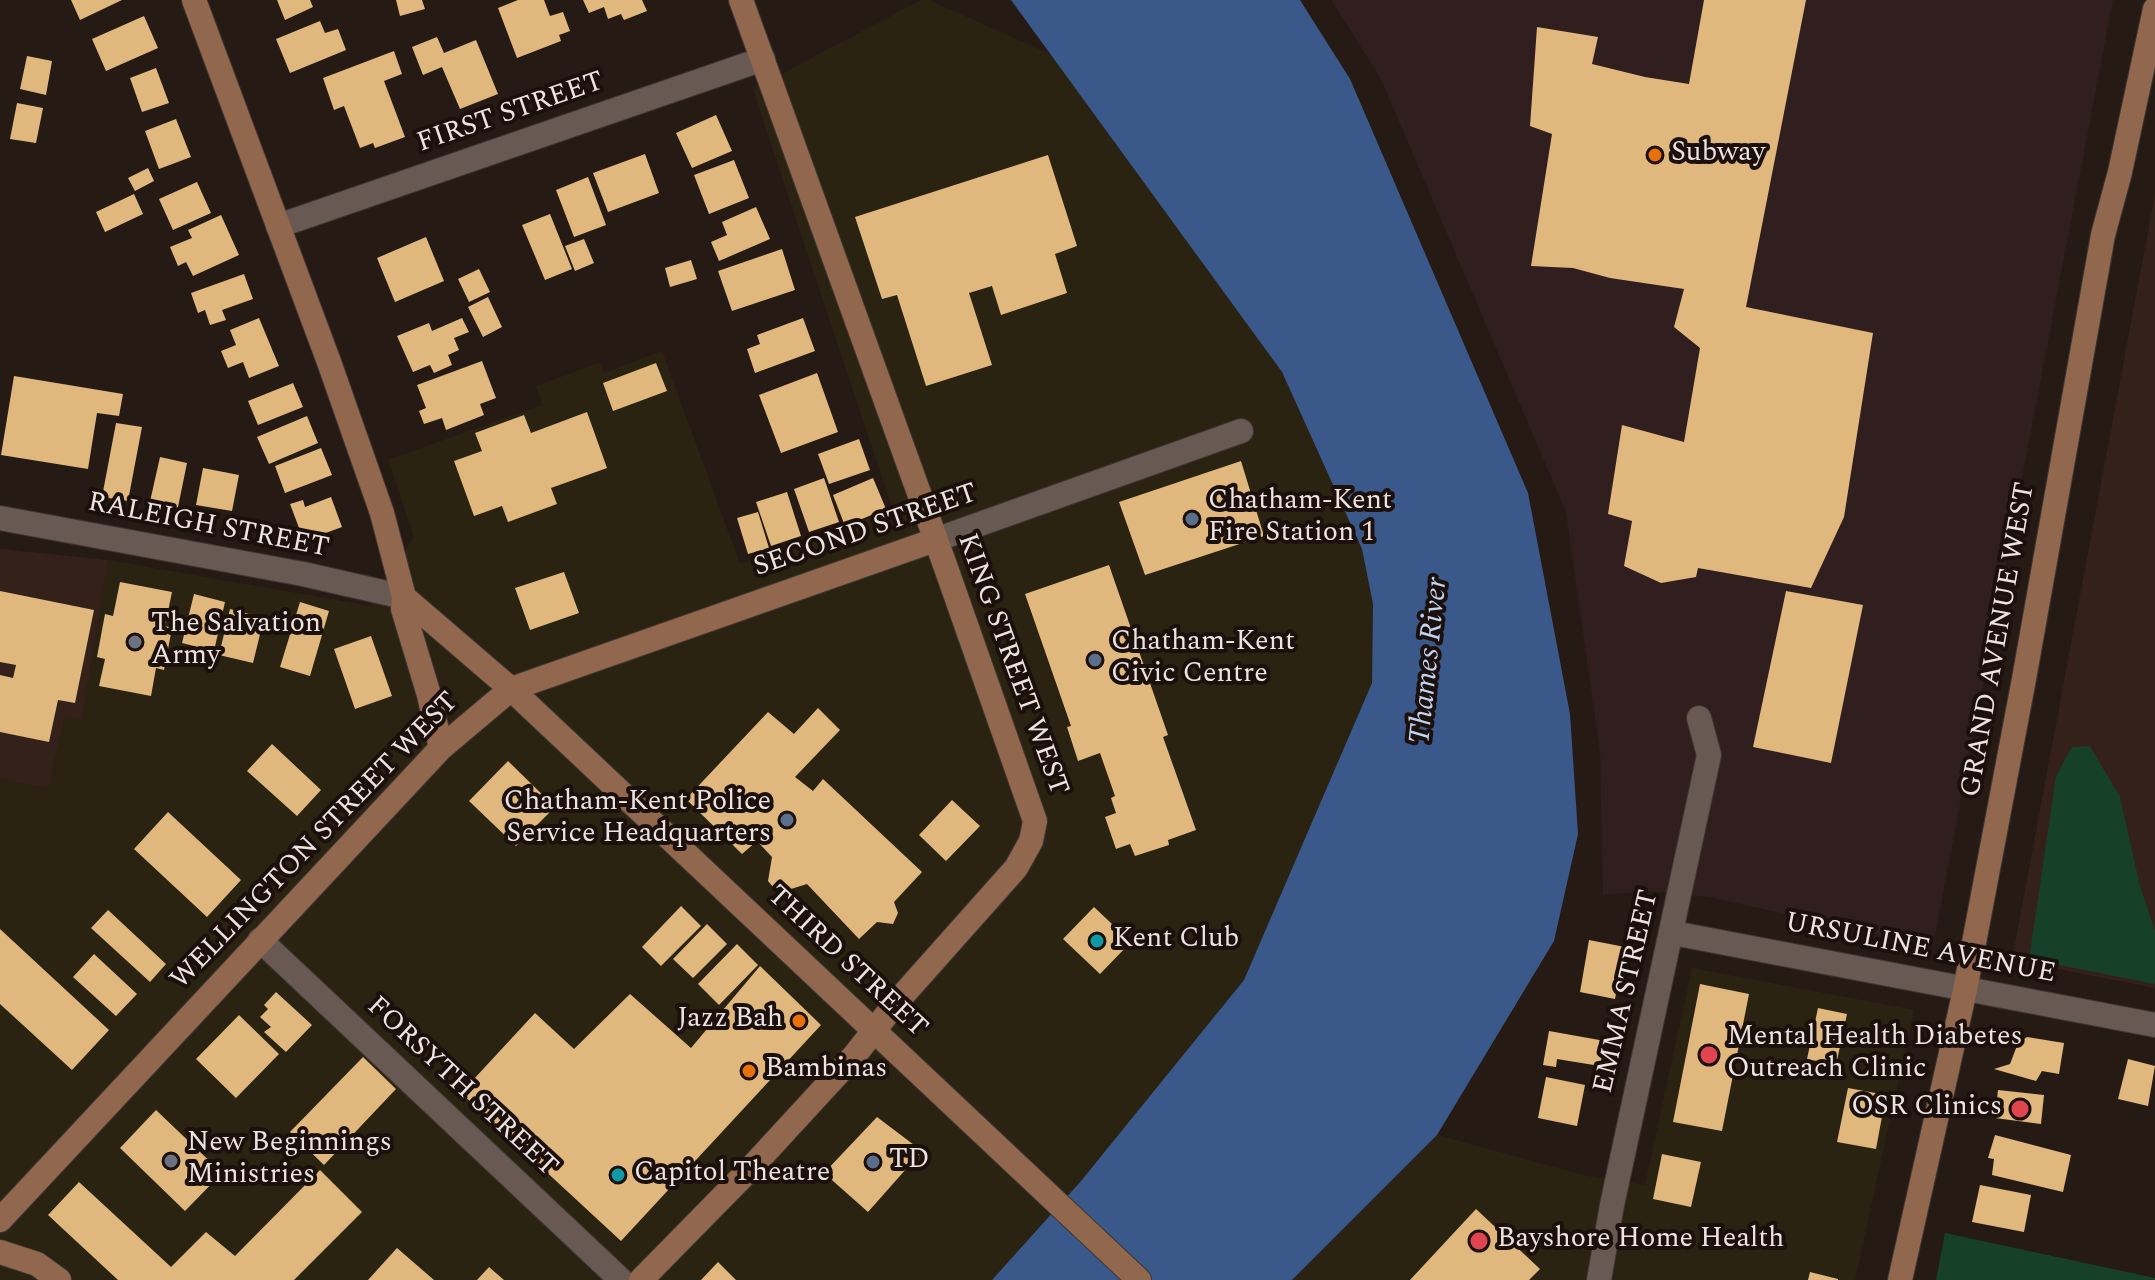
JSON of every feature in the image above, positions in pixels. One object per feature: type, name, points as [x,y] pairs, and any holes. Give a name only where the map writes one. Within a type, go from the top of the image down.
[{"type":"street","points":[[194,0],[377,500],[441,748]]},
{"type":"street","name":"KING STREET WEST","points":[[641,1280],[750,1169],[854,1056],[874,1029],[1016,868],[1031,841],[1035,821],[741,0]]},
{"type":"street","name":"GRAND AVENUE WEST","points":[[1900,1280],[1965,990],[2103,235],[2151,45],[2155,9]]},
{"type":"street","name":"FIRST STREET","points":[[278,226],[763,59]]},
{"type":"street","name":"SECOND STREET","points":[[511,689],[1241,431]]},
{"type":"street","name":"RALEIGH STREET","points":[[0,518],[303,574],[404,597]]},
{"type":"street","points":[[404,597],[511,689]]},
{"type":"street","name":"WELLINGTON STREET WEST","points":[[0,1220],[441,748],[511,689]]},
{"type":"street","name":"THIRD STREET","points":[[511,689],[1139,1280]]},
{"type":"street","name":"EMMA STREET","points":[[1599,1280],[1612,1205],[1709,755],[1699,718]]},
{"type":"street","name":"URSULINE AVENUE","points":[[1673,933],[2155,1025]]},
{"type":"street","name":"FORSYTH STREET","points":[[260,940],[621,1280]]},
{"type":"street","points":[[0,1252],[37,1264],[59,1280]]},
{"type":"shaded area","points":[[921,0],[929,0],[1052,55],[1282,372],[1362,549],[1373,604],[1372,683],[1244,980],[1081,1181],[992,1280],[0,1280],[0,779],[48,788],[65,716],[82,720],[108,560],[371,606],[414,536],[388,460],[542,405],[536,386],[601,362],[604,373],[662,351],[740,564],[893,510],[753,89]]},
{"type":"shaded area","points":[[1331,0],[2113,0],[1933,946],[1709,897],[1648,891],[1603,895],[1600,751],[1566,512],[1380,77]]},
{"type":"shaded area","points":[[2155,194],[2155,988],[2012,960]]},
{"type":"shaded area","points":[[0,549],[108,560],[82,720],[65,716],[48,788],[0,779]]},
{"type":"shaded area","points":[[1692,968],[1914,1010],[1855,1280],[1292,1280],[1437,1135],[1587,1176],[1645,1185]]},
{"type":"green space","points":[[2090,746],[2120,797],[2140,886],[2155,931],[2155,984],[2029,959],[2056,776],[2072,747]]},
{"type":"green space","points":[[1945,1233],[2155,1278],[2155,1280],[1936,1280]]},
{"type":"water","name":"Thames River","points":[[1011,0],[1300,0],[1350,79],[1528,493],[1570,714],[1578,834],[1554,941],[1437,1135],[1292,1280],[992,1280],[1081,1181],[1244,980],[1372,683],[1373,604],[1362,549],[1282,372]]},
{"type":"building","points":[[71,0],[122,0],[80,20]]},
{"type":"building","points":[[277,0],[310,0],[313,7],[285,20]]},
{"type":"building","points":[[396,0],[422,0],[425,9],[400,16]]},
{"type":"building","points":[[518,0],[544,0],[550,16],[563,12],[570,31],[559,35],[561,41],[517,58],[498,8]]},
{"type":"building","points":[[583,0],[642,0],[647,11],[624,20],[621,14],[608,19],[604,7],[589,13]]},
{"type":"building","points":[[1704,0],[1806,0],[1746,307],[1873,333],[1844,517],[1811,588],[1698,568],[1696,577],[1661,583],[1624,566],[1632,521],[1608,514],[1622,425],[1684,442],[1700,348],[1674,327],[1684,289],[1610,278],[1573,268],[1531,266],[1552,134],[1530,126],[1537,27],[1598,37],[1592,64],[1689,84]]},
{"type":"building","points":[[144,16],[158,48],[106,71],[92,39]]},
{"type":"building","points":[[320,21],[325,33],[338,29],[346,50],[290,73],[276,39]]},
{"type":"building","points":[[437,37],[444,53],[476,40],[498,94],[460,109],[442,67],[423,75],[412,47]]},
{"type":"building","points":[[394,51],[402,74],[384,81],[405,137],[375,148],[373,143],[360,148],[344,106],[334,110],[323,78]]},
{"type":"building","points":[[27,56],[52,61],[46,95],[20,89]]},
{"type":"building","points":[[156,68],[169,103],[142,112],[130,78]]},
{"type":"building","points":[[17,103],[43,108],[36,143],[10,139]]},
{"type":"building","points":[[716,115],[732,151],[692,168],[676,133]]},
{"type":"building","points":[[176,119],[191,157],[159,169],[145,131]]},
{"type":"building","points":[[645,154],[659,193],[608,212],[593,173]]},
{"type":"building","points":[[1048,155],[1077,246],[1055,254],[1067,293],[1001,315],[992,286],[969,293],[992,365],[926,386],[897,295],[882,299],[855,217]]},
{"type":"building","points":[[734,160],[749,198],[709,214],[694,175]]},
{"type":"building","points":[[148,168],[154,181],[135,191],[128,178]]},
{"type":"building","points":[[588,177],[606,225],[574,237],[556,190]]},
{"type":"building","points":[[197,182],[211,213],[173,230],[159,199]]},
{"type":"building","points":[[134,194],[143,214],[105,232],[96,212]]},
{"type":"building","points":[[756,207],[770,239],[719,261],[711,242],[727,235],[722,222]]},
{"type":"building","points":[[550,214],[572,269],[545,280],[522,225]]},
{"type":"building","points":[[221,215],[239,255],[193,276],[186,262],[178,266],[170,247],[192,238],[188,230]]},
{"type":"building","points":[[426,237],[444,281],[395,302],[377,258]]},
{"type":"building","points":[[584,239],[594,263],[575,271],[565,246]]},
{"type":"building","points":[[782,249],[795,290],[732,311],[718,271]]},
{"type":"building","points":[[691,260],[697,279],[670,287],[665,268]]},
{"type":"building","points":[[479,269],[490,292],[469,302],[458,279]]},
{"type":"building","points":[[244,274],[253,299],[222,310],[226,320],[210,325],[205,310],[198,313],[191,293]]},
{"type":"building","points":[[488,297],[502,327],[483,337],[468,307]]},
{"type":"building","points":[[259,318],[279,366],[249,378],[243,362],[228,368],[221,351],[236,345],[230,330]]},
{"type":"building","points":[[462,318],[469,332],[454,338],[459,350],[448,355],[452,365],[434,373],[430,365],[413,372],[397,336],[429,323],[432,331]]},
{"type":"building","points":[[803,318],[815,351],[755,373],[747,349],[760,344],[757,335]]},
{"type":"building","points":[[482,361],[496,398],[480,404],[484,415],[446,430],[442,418],[424,424],[419,411],[426,408],[417,385]]},
{"type":"building","points":[[656,363],[667,391],[613,411],[603,383]]},
{"type":"building","points":[[817,373],[838,432],[781,453],[759,395]]},
{"type":"building","points":[[14,376],[123,394],[119,416],[97,413],[88,469],[1,455]]},
{"type":"building","points":[[293,383],[303,407],[258,425],[248,401]]},
{"type":"building","points":[[587,412],[607,468],[551,488],[557,504],[508,522],[502,506],[474,516],[454,461],[482,451],[475,433],[524,415],[531,433]]},
{"type":"building","points":[[307,416],[318,443],[269,464],[257,437]]},
{"type":"building","points":[[116,423],[142,427],[128,501],[102,497]]},
{"type":"building","points":[[859,439],[870,470],[829,484],[818,454]]},
{"type":"building","points":[[321,448],[332,475],[285,493],[275,466]]},
{"type":"building","points":[[160,457],[187,463],[177,512],[149,506]]},
{"type":"building","name":"Chatham-Kent Fire Station 1","points":[[1241,461],[1264,536],[1145,575],[1119,502]]},
{"type":"building","points":[[203,468],[239,475],[232,511],[196,505]]},
{"type":"building","points":[[824,478],[839,522],[809,532],[794,489]]},
{"type":"building","points":[[873,478],[886,509],[845,526],[833,495]]},
{"type":"building","points":[[787,492],[801,536],[771,546],[756,502]]},
{"type":"building","points":[[331,497],[342,527],[304,541],[290,504],[303,500],[305,507]]},
{"type":"building","points":[[758,512],[769,548],[748,554],[737,518]]},
{"type":"building","name":"Chatham-Kent Civic Centre","points":[[1109,565],[1168,735],[1163,737],[1196,830],[1168,840],[1169,845],[1135,856],[1130,844],[1116,849],[1105,817],[1116,813],[1111,798],[1115,796],[1100,753],[1078,761],[1067,727],[1071,726],[1025,594]]},
{"type":"building","points":[[564,572],[579,613],[530,630],[515,588]]},
{"type":"building","name":"The Salvation Army","points":[[120,582],[172,592],[165,626],[172,628],[164,670],[156,668],[151,696],[99,686],[105,659],[97,657],[105,614],[113,616]]},
{"type":"building","points":[[0,591],[94,610],[75,703],[58,700],[49,742],[0,732],[0,675],[13,678],[16,665],[0,662]]},
{"type":"building","points":[[1786,591],[1863,605],[1831,763],[1753,747]]},
{"type":"building","points":[[194,594],[225,602],[214,651],[182,643]]},
{"type":"building","points":[[300,602],[329,611],[310,676],[280,667]]},
{"type":"building","points":[[230,609],[264,618],[253,663],[219,655]]},
{"type":"building","points":[[371,636],[392,696],[355,709],[334,649]]},
{"type":"building","name":"Chatham-Kent Police Service Headquarters","points":[[818,708],[840,730],[795,777],[813,791],[823,779],[922,872],[894,902],[898,913],[893,924],[877,922],[859,939],[807,884],[778,893],[768,881],[772,857],[757,841],[742,854],[686,799],[768,712],[794,734]]},
{"type":"building","points":[[272,744],[321,790],[297,816],[247,771]]},
{"type":"building","points":[[508,761],[555,807],[516,846],[469,801]]},
{"type":"building","points":[[952,800],[980,826],[946,861],[919,835]]},
{"type":"building","points":[[168,812],[241,880],[207,917],[134,849]]},
{"type":"building","points":[[681,906],[701,926],[661,966],[642,947]]},
{"type":"building","name":"Kent Club","points":[[1094,907],[1131,942],[1100,974],[1063,939]]},
{"type":"building","points":[[108,910],[166,964],[150,982],[91,928]]},
{"type":"building","points":[[707,924],[727,944],[693,978],[673,959]]},
{"type":"building","points":[[0,929],[109,1030],[72,1070],[0,1004]]},
{"type":"building","points":[[1589,940],[1625,947],[1615,999],[1580,992]]},
{"type":"building","points":[[737,944],[758,965],[719,1005],[698,984]]},
{"type":"building","points":[[94,954],[137,994],[116,1016],[73,977]]},
{"type":"building","points":[[760,966],[821,1025],[621,1241],[461,1093],[535,1013],[574,1049],[630,994],[691,1048]]},
{"type":"building","points":[[1700,984],[1749,994],[1722,1131],[1673,1122]]},
{"type":"building","points":[[276,992],[312,1025],[286,1052],[264,1032],[271,1027],[260,1017],[268,1009],[264,1005]]},
{"type":"building","points":[[1818,1008],[1847,1014],[1836,1065],[1807,1059]]},
{"type":"building","points":[[239,1015],[279,1054],[236,1098],[196,1059]]},
{"type":"building","points":[[1549,1031],[1605,1041],[1600,1066],[1557,1059],[1556,1067],[1543,1065]]},
{"type":"building","points":[[2027,1037],[2064,1043],[2059,1074],[2042,1071],[2036,1081],[1994,1069],[2010,1064],[2018,1043]]},
{"type":"building","points":[[363,1057],[396,1089],[324,1165],[290,1132]]},
{"type":"building","points":[[2128,1059],[2155,1066],[2148,1106],[2118,1099]]},
{"type":"building","points":[[1546,1077],[1585,1085],[1577,1126],[1538,1118]]},
{"type":"building","points":[[1848,1088],[1886,1095],[1876,1149],[1837,1142]]},
{"type":"building","points":[[1998,1090],[2044,1095],[2041,1124],[1995,1118]]},
{"type":"building","name":"New Beginnings Ministries","points":[[156,1110],[222,1173],[185,1211],[120,1148]]},
{"type":"building","name":"TD","points":[[877,1117],[922,1151],[868,1212],[824,1173]]},
{"type":"building","points":[[1995,1135],[2071,1155],[2063,1192],[1992,1175],[1994,1159],[1988,1158]]},
{"type":"building","points":[[1662,1154],[1701,1162],[1691,1207],[1653,1199]]},
{"type":"building","points":[[320,1170],[362,1212],[294,1280],[118,1280],[48,1215],[79,1182],[171,1267],[206,1232],[235,1256]]},
{"type":"building","points":[[1980,1185],[2031,1195],[2024,1232],[1972,1222]]},
{"type":"building","points":[[1476,1209],[1540,1269],[1529,1280],[1410,1280]]},
{"type":"building","points":[[397,1248],[434,1280],[368,1280]]},
{"type":"building","points":[[718,1262],[736,1280],[701,1280]]},
{"type":"building","points":[[489,1267],[504,1280],[477,1280]]},
{"type":"building","points":[[1810,1272],[1838,1279],[1838,1280],[1808,1280]]},
{"type":"place","name":"Subway","points":[[1655,155]]},
{"type":"place","name":"Chatham-Kent Fire Station 1","points":[[1192,519]]},
{"type":"place","name":"The Salvation Army","points":[[135,642]]},
{"type":"place","name":"Chatham-Kent Civic Centre","points":[[1095,660]]},
{"type":"place","name":"Chatham-Kent Police Service Headquarters","points":[[787,820]]},
{"type":"place","name":"Kent Club","points":[[1097,941]]},
{"type":"place","name":"Jazz Bah","points":[[799,1021]]},
{"type":"place","name":"Mental Health Diabetes Outreach Clinic","points":[[1709,1055]]},
{"type":"place","name":"Bambinas","points":[[749,1071]]},
{"type":"place","name":"OSR Clinics","points":[[2020,1109]]},
{"type":"place","name":"New Beginnings Ministries","points":[[171,1161]]},
{"type":"place","name":"TD","points":[[873,1162]]},
{"type":"place","name":"Capitol Theatre","points":[[618,1175]]},
{"type":"place","name":"Bayshore Home Health","points":[[1479,1241]]}]
